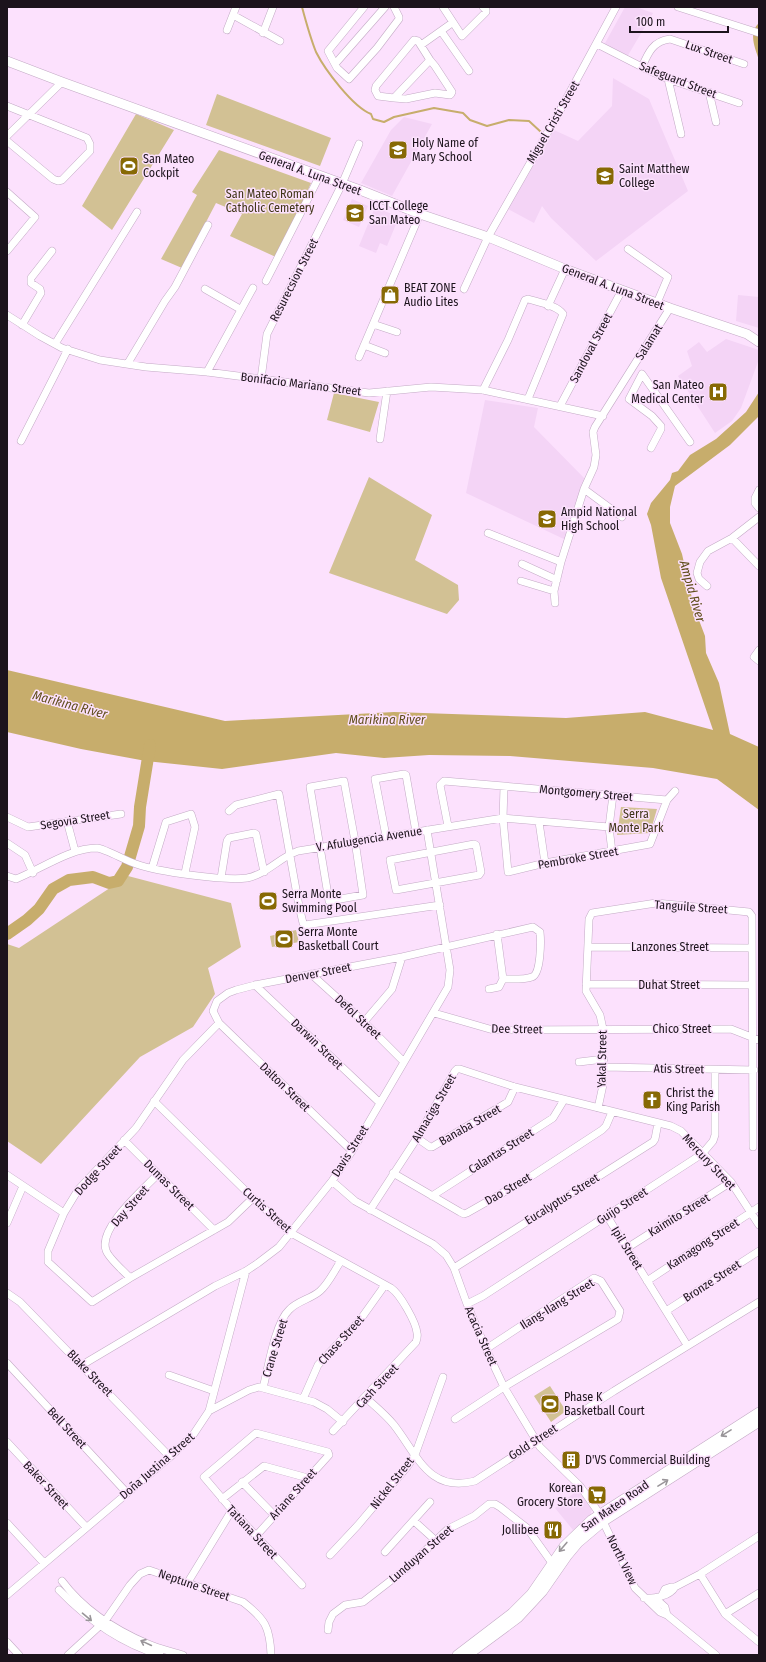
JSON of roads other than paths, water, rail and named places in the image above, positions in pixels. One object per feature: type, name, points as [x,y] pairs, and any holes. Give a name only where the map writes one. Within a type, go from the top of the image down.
[{"type":"main road","name":"General A. Luna Street","points":[[7,61],[420,214],[488,237],[565,269],[670,308],[747,334],[759,335]]},
{"type":"main road","name":"General A. Luna Street","points":[[747,334],[759,342]]},
{"type":"main road","name":"San Mateo Road","points":[[468,1655],[518,1618],[532,1604],[543,1591],[568,1554],[602,1517],[759,1412]]},
{"type":"main road","name":"San Mateo Road","points":[[457,1655],[512,1613],[535,1589],[564,1546],[578,1531],[759,1422]]},
{"type":"street","points":[[227,30],[236,7]]},
{"type":"street","points":[[263,33],[273,7]]},
{"type":"street","points":[[364,7],[329,48],[328,53],[347,78],[350,78],[377,48],[399,19],[394,7]]},
{"type":"street","points":[[335,64],[385,7]]},
{"type":"street","points":[[443,7],[461,36],[463,36],[486,12],[483,7]]},
{"type":"street","name":"Miguel Cristi Street","points":[[464,289],[488,237],[597,44],[616,7]]},
{"type":"street","points":[[678,7],[759,33]]},
{"type":"street","points":[[233,15],[263,33],[280,41]]},
{"type":"street","points":[[421,45],[452,23]]},
{"type":"street","points":[[441,31],[469,70]]},
{"type":"street","name":"Lux Street","points":[[642,67],[649,51],[657,42],[670,39],[744,64]]},
{"type":"street","points":[[414,40],[418,40],[430,60],[448,85],[452,94],[435,93],[406,99],[378,96],[375,90],[376,86],[414,40]]},
{"type":"street","name":"Safeguard Street","points":[[597,44],[642,67],[668,78],[739,103]]},
{"type":"street","points":[[394,98],[430,60]]},
{"type":"street","points":[[668,78],[681,134]]},
{"type":"street","points":[[7,136],[62,82]]},
{"type":"street","points":[[709,92],[716,122]]},
{"type":"street","points":[[7,106],[87,138],[90,144],[90,151],[62,180],[58,181],[53,179],[7,141]]},
{"type":"street","name":"Resurecsion Street","points":[[261,379],[267,334],[342,184],[359,144]]},
{"type":"street","points":[[266,281],[319,177]]},
{"type":"street","points":[[7,193],[33,214],[34,220],[7,251]]},
{"type":"street","points":[[55,344],[137,212]]},
{"type":"street","points":[[359,357],[420,214]]},
{"type":"street","points":[[128,363],[164,301],[175,287],[208,225]]},
{"type":"street","points":[[628,249],[668,277],[657,303]]},
{"type":"street","points":[[22,325],[41,293],[40,289],[32,284],[31,278],[52,251]]},
{"type":"street","points":[[548,306],[565,269]]},
{"type":"street","points":[[208,372],[240,309],[253,288]]},
{"type":"street","points":[[205,289],[240,309]]},
{"type":"street","name":"Sandoval Street","points":[[560,406],[622,290]]},
{"type":"street","points":[[483,390],[508,340],[525,300],[528,299],[561,312],[563,317],[528,399]]},
{"type":"street","name":"Salamat","points":[[554,591],[561,562],[584,489],[594,467],[596,455],[595,427],[670,308]]},
{"type":"street","name":"Bonifacio Mariano Street","points":[[7,315],[55,344],[100,360],[128,363],[146,367],[208,372],[369,393],[431,387],[483,390],[603,416]]},
{"type":"street","points":[[373,324],[397,332]]},
{"type":"street","points":[[364,345],[385,353]]},
{"type":"street","points":[[21,441],[68,349]]},
{"type":"street","points":[[633,367],[642,374],[690,442]]},
{"type":"street","points":[[642,374],[629,399],[652,416],[661,426],[651,448]]},
{"type":"street","points":[[380,439],[387,391]]},
{"type":"street","points":[[584,489],[622,517]]},
{"type":"street","points":[[759,490],[754,500],[754,503],[759,508]]},
{"type":"street","points":[[707,586],[699,579],[697,573],[700,562],[708,551],[732,538],[759,517]]},
{"type":"street","points":[[488,533],[561,562]]},
{"type":"street","points":[[732,538],[759,566]]},
{"type":"street","points":[[522,564],[557,580]]},
{"type":"street","points":[[521,581],[554,591],[555,603]]},
{"type":"street","points":[[757,659],[754,656],[759,650]]},
{"type":"street","points":[[386,836],[375,779],[404,774],[406,776],[416,832]]},
{"type":"street","points":[[344,781],[363,895],[329,901],[320,847],[310,787],[344,781]]},
{"type":"street","name":"Montgomery Street","points":[[448,826],[440,785],[444,781],[667,800]]},
{"type":"street","points":[[503,818],[504,787]]},
{"type":"street","points":[[667,800],[675,791]]},
{"type":"street","points":[[229,811],[236,804],[279,794],[303,923],[307,925],[440,905]]},
{"type":"street","points":[[612,852],[608,827],[613,795]]},
{"type":"street","name":"Pembroke Street","points":[[503,818],[508,872],[545,863],[647,845],[651,842],[667,800]]},
{"type":"street","name":"Segovia Street","points":[[7,818],[28,827],[121,814]]},
{"type":"street","points":[[152,868],[166,822],[191,814],[195,827],[185,873]]},
{"type":"street","name":"V. Afulugencia Avenue","points":[[7,876],[14,880],[75,851],[98,848],[137,865],[152,868],[221,878],[248,878],[264,872],[290,853],[355,841],[503,818],[608,827]]},
{"type":"street","points":[[67,821],[75,851]]},
{"type":"street","points":[[539,822],[545,863]]},
{"type":"street","name":"Davis Street","points":[[82,1365],[214,1286],[246,1271],[269,1255],[279,1247],[291,1233],[332,1181],[352,1151],[434,1013],[450,981],[450,970],[427,830]]},
{"type":"street","points":[[221,878],[227,840],[229,838],[254,833],[256,834],[264,872]]},
{"type":"street","points":[[7,843],[25,855],[33,872]]},
{"type":"street","points":[[475,844],[481,872],[479,875],[396,890],[390,860],[431,852],[475,844]]},
{"type":"street","name":"Tanguile Street","points":[[589,919],[592,913],[656,903],[749,912],[752,916],[752,948]]},
{"type":"street","name":"Yakal Street","points":[[589,919],[586,991],[600,1015],[603,1029],[603,1085],[598,1108]]},
{"type":"street","name":"Denver Street","points":[[219,1023],[213,1011],[217,1001],[228,993],[255,985],[402,957],[533,926],[540,932],[538,972],[534,977],[530,978],[503,979]]},
{"type":"street","points":[[489,989],[499,987],[503,979],[497,934]]},
{"type":"street","name":"Lanzones Street","points":[[588,947],[752,948]]},
{"type":"street","points":[[752,948],[752,985],[756,1038],[753,1147]]},
{"type":"street","points":[[364,1022],[392,989],[402,957]]},
{"type":"street","name":"Defol Street","points":[[311,974],[364,1022],[404,1062]]},
{"type":"street","name":"Duhat Street","points":[[586,984],[752,985]]},
{"type":"street","name":"Darwin Street","points":[[255,985],[380,1103]]},
{"type":"street","name":"Dee Street","points":[[434,1013],[493,1030],[603,1029]]},
{"type":"street","name":"Dodge Street","points":[[219,1023],[183,1060],[136,1128],[84,1182],[72,1198],[48,1251],[47,1258],[51,1266],[90,1302],[232,1219],[253,1198]]},
{"type":"street","name":"Dalton Street","points":[[219,1023],[352,1151]]},
{"type":"street","name":"Chico Street","points":[[603,1029],[731,1028],[756,1038]]},
{"type":"street","points":[[579,1062],[604,1059]]},
{"type":"street","name":"Atis Street","points":[[604,1067],[754,1070]]},
{"type":"street","name":"Almaciga Street","points":[[370,1210],[417,1138],[457,1069],[515,1087],[598,1108]]},
{"type":"street","name":"Guijo Street","points":[[466,1304],[483,1296],[702,1154],[715,1135],[715,1070]]},
{"type":"street","name":"Banaba Street","points":[[417,1138],[432,1147],[508,1102],[515,1087]]},
{"type":"street","name":"Calantas Street","points":[[432,1196],[553,1118],[564,1100]]},
{"type":"street","name":"Curtis Street","points":[[154,1101],[291,1233],[385,1285],[399,1295],[415,1327],[417,1338]]},
{"type":"street","name":"Mercury Street","points":[[598,1108],[658,1123],[681,1131],[731,1182],[759,1225]]},
{"type":"street","name":"Dao Street","points":[[393,1173],[464,1214],[468,1213],[527,1179],[602,1130],[606,1126],[612,1112]]},
{"type":"street","name":"Eucalyptus Street","points":[[454,1268],[653,1142],[658,1123]]},
{"type":"street","name":"Dumas Street","points":[[124,1140],[214,1230]]},
{"type":"street","name":"Day Street","points":[[130,1278],[106,1252],[104,1245],[106,1235],[114,1221],[158,1174]]},
{"type":"street","points":[[7,1175],[64,1213]]},
{"type":"street","name":"Acacia Street","points":[[332,1181],[347,1195],[370,1210],[442,1250],[446,1254],[454,1268],[466,1304],[504,1387],[535,1440],[545,1454],[580,1486],[602,1517]]},
{"type":"street","name":"Kaimito Street","points":[[627,1248],[731,1182]]},
{"type":"street","points":[[7,1223],[23,1186]]},
{"type":"street","name":"Kamagong Street","points":[[647,1281],[759,1207]]},
{"type":"street","name":"Ipil Street","points":[[607,1216],[687,1345]]},
{"type":"street","name":"Bronze Street","points":[[666,1311],[759,1251]]},
{"type":"street","name":"Crane Street","points":[[263,1388],[277,1332],[283,1317],[289,1309],[320,1292],[341,1261]]},
{"type":"street","name":"Doña Justina Street","points":[[7,1595],[193,1435],[209,1411],[246,1271]]},
{"type":"street","name":"Ilang-Ilang Street","points":[[486,1349],[594,1278],[601,1281],[620,1311],[618,1319],[504,1387]]},
{"type":"street","name":"Chase Street","points":[[303,1399],[318,1365],[360,1320],[385,1285]]},
{"type":"street","name":"Blake Street","points":[[7,1293],[20,1302],[170,1456]]},
{"type":"street","name":"Gold Street","points":[[366,1398],[389,1419],[427,1472],[435,1478],[447,1482],[466,1483],[475,1481],[535,1440],[759,1302]]},
{"type":"street","name":"Cash Street","points":[[333,1431],[412,1348],[417,1338]]},
{"type":"street","name":"Bell Street","points":[[7,1363],[127,1493]]},
{"type":"street","points":[[169,1375],[214,1391]]},
{"type":"street","name":"Nickel Street","points":[[330,1555],[390,1488],[415,1455],[443,1377]]},
{"type":"street","points":[[455,1420],[504,1387]]},
{"type":"street","points":[[209,1411],[249,1390],[263,1388],[321,1405],[343,1422]]},
{"type":"street","name":"Ariane Street","points":[[204,1478],[204,1476],[255,1433],[328,1452],[329,1455],[256,1536]]},
{"type":"street","name":"Baker Street","points":[[7,1442],[86,1527]]},
{"type":"street","points":[[222,1499],[264,1466],[308,1478]]},
{"type":"street","name":"Tatiana Street","points":[[204,1478],[302,1585]]},
{"type":"street","points":[[242,1482],[274,1515]]},
{"type":"street","points":[[385,1552],[430,1502]]},
{"type":"street","name":"Lunduyan Street","points":[[328,1630],[329,1622],[333,1614],[345,1605],[363,1602],[408,1568],[448,1529],[474,1516],[490,1504],[495,1504],[527,1528],[552,1563]]},
{"type":"street","points":[[188,1582],[232,1510]]},
{"type":"street","name":"North View","points":[[602,1517],[632,1582],[644,1598],[660,1612],[667,1615]]},
{"type":"street","points":[[414,1521],[435,1540]]},
{"type":"street","points":[[7,1523],[10,1531],[44,1563]]},
{"type":"street","points":[[644,1598],[655,1598],[662,1595],[665,1589],[675,1587],[700,1574],[759,1536]]},
{"type":"street","name":"Neptune Street","points":[[105,1621],[130,1585],[145,1570],[149,1570],[244,1602],[254,1611],[268,1629],[271,1655]]},
{"type":"street","points":[[700,1574],[725,1614],[759,1642]]},
{"type":"street","points":[[63,1583],[85,1606],[105,1621],[148,1644],[183,1655]]},
{"type":"street","points":[[59,1590],[72,1604],[100,1627],[148,1651],[160,1655]]},
{"type":"street","points":[[725,1614],[759,1593]]},
{"type":"street","points":[[655,1598],[665,1607],[667,1615],[716,1655]]},
{"type":"street","points":[[68,1655],[105,1621]]},
{"type":"street","points":[[7,1642],[19,1655]]},
{"type":"water","points":[[759,23],[759,60],[754,46],[753,36]]},
{"type":"water","name":"Marikina River","points":[[759,392],[759,416],[730,445],[675,486],[670,507],[670,523],[682,554],[694,607],[705,636],[706,653],[719,683],[730,734],[759,747],[759,810],[717,779],[653,768],[510,756],[429,755],[384,758],[336,753],[222,769],[146,761],[81,749],[7,732],[7,670],[225,721],[394,712],[566,718],[645,712],[713,730],[661,578],[651,525],[647,514],[651,503],[670,480],[672,473],[678,471],[690,455],[716,439],[746,412]]},
{"type":"water","name":"Serra Monte Swimming Pool","points":[[264,893],[277,901],[271,910],[259,902]]},
{"type":"waterway","points":[[302,7],[312,41],[320,60],[348,96],[356,104],[371,114],[373,119],[384,122],[394,117],[434,108],[463,113],[470,120],[487,126],[509,120],[529,121],[542,133]]},
{"type":"waterway","points":[[7,934],[27,920],[39,909],[53,889],[69,880],[93,877],[109,883],[118,881],[127,867],[139,826],[140,807],[150,745]]},
{"type":"place","name":"Holy Name of Mary School","points":[[398,150]]},
{"type":"place","name":"San Mateo Cockpit","points":[[129,166]]},
{"type":"place","name":"Saint Matthew College","points":[[605,176]]},
{"type":"place","name":"ICCT College San Mateo","points":[[355,213]]},
{"type":"place","name":"BEAT ZONE Audio Lites","points":[[390,295]]},
{"type":"place","name":"San Mateo Medical Center","points":[[718,392]]},
{"type":"place","name":"Ampid National High School","points":[[547,519]]},
{"type":"place","name":"Serra Monte Swimming Pool","points":[[268,901]]},
{"type":"place","name":"Serra Monte Basketball Court","points":[[284,939]]},
{"type":"place","name":"Christ the King Parish","points":[[652,1100]]},
{"type":"place","name":"Phase K Basketball Court","points":[[550,1404]]},
{"type":"place","name":"D'VS Commercial Building","points":[[571,1460]]},
{"type":"place","name":"Korean Grocery Store","points":[[597,1495]]},
{"type":"place","name":"Jollibee","points":[[553,1530]]},
{"type":"park label","name":"San Mateo Roman Catholic Cemetery","points":[[270,201]]},
{"type":"park label","name":"Serra Monte Park","points":[[636,821]]},
{"type":"water label","name":"Ampid River","points":[[693,591]]}]
